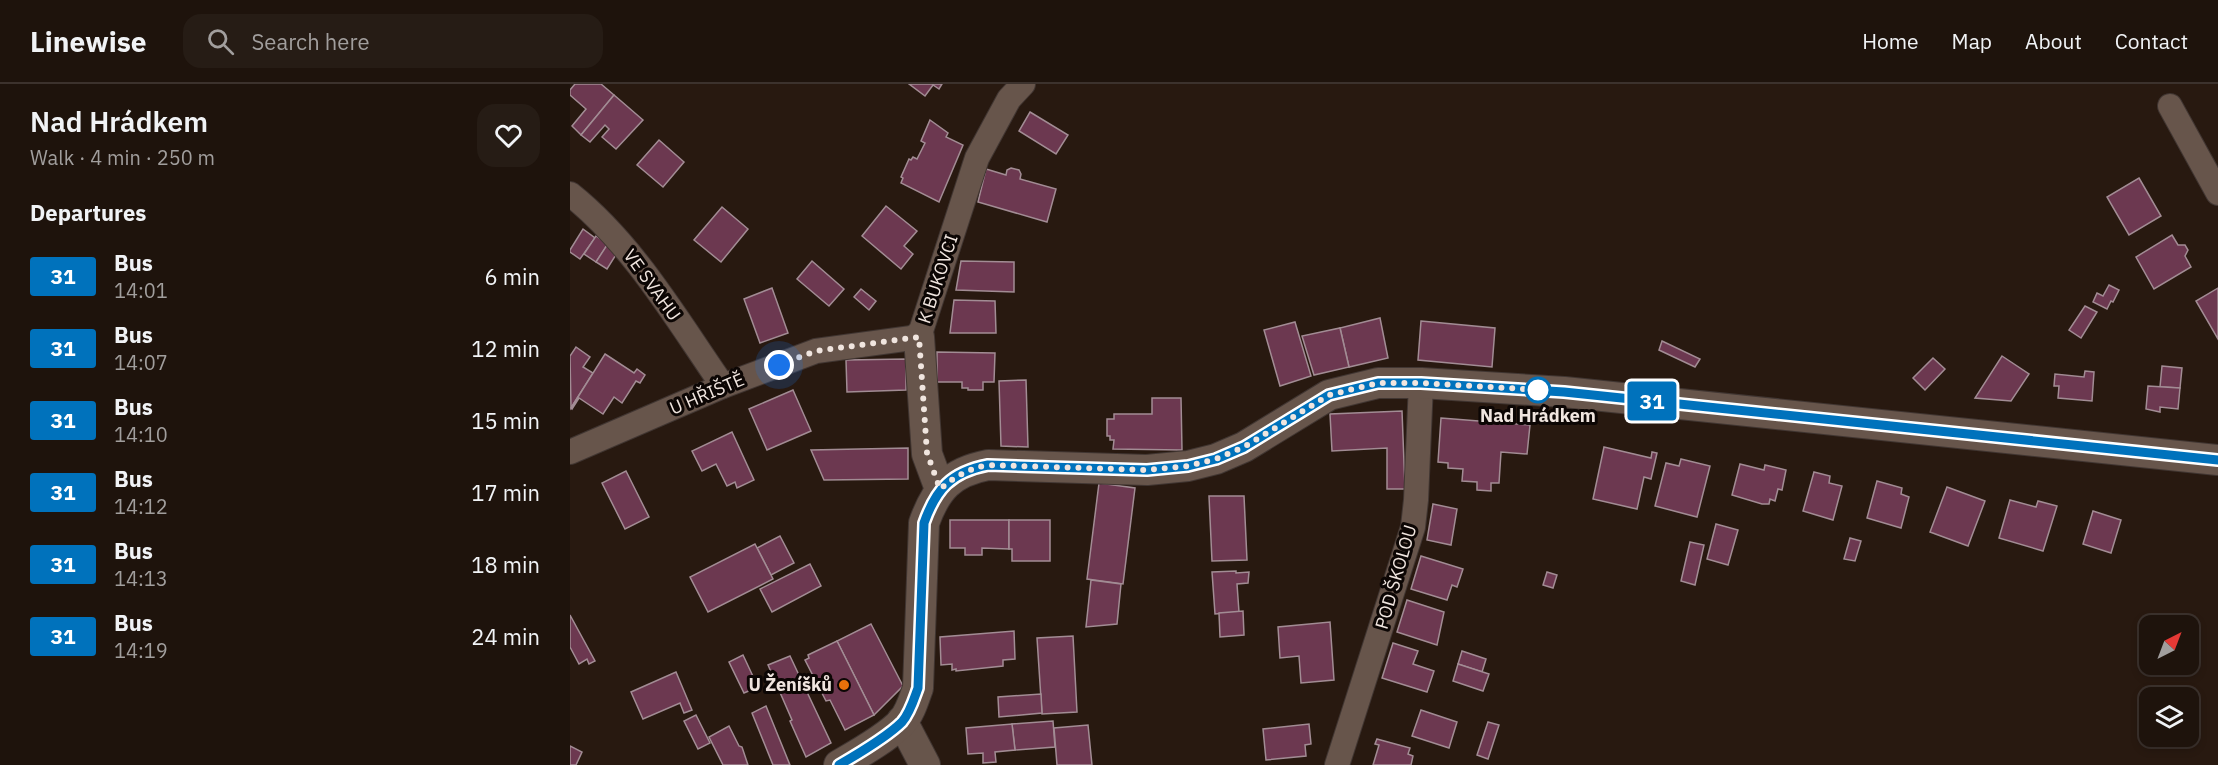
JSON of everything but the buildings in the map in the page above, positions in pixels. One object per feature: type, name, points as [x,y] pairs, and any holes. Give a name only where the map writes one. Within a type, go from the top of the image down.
[{"type":"street","name":"K BUKOVCI","points":[[940,489],[927,453],[919,337],[977,158],[1009,99],[1023,84]]},
{"type":"street","points":[[2169,106],[2218,193]]},
{"type":"street","name":"VE SVAHU","points":[[570,194],[608,228],[630,254],[723,386]]},
{"type":"street","name":"U HŘIŠTĚ","points":[[570,452],[723,386],[816,351],[919,337]]},
{"type":"street","points":[[839,765],[862,752],[902,722],[912,705],[918,688],[924,523],[931,503],[940,489],[971,468],[988,465],[1147,470],[1188,466],[1216,459],[1244,447],[1329,395],[1378,383],[1421,383],[1564,392],[2218,460]]},
{"type":"street","name":"POD ŠKOLOU","points":[[1337,765],[1413,527],[1421,383]]},
{"type":"street","points":[[902,722],[925,765]]},
{"type":"bus line","name":"31","points":[[839,765],[862,752],[902,722],[912,705],[918,688],[924,523],[931,503],[940,489],[971,468],[988,465],[1147,470],[1188,466],[1216,459],[1244,447],[1329,395],[1378,383],[1421,383],[1564,392],[2218,460]]},
{"type":"place","name":"Nad Hrádkem","points":[[1538,390]]},
{"type":"place","name":"U Ženíšků","points":[[844,685]]},
{"type":"route","points":[[779,365],[816,351],[919,337],[927,453],[940,489],[959,474],[971,468],[988,465],[1147,470],[1188,466],[1216,459],[1244,447],[1329,395],[1378,383],[1421,383],[1540,390],[1538,390]]}]
